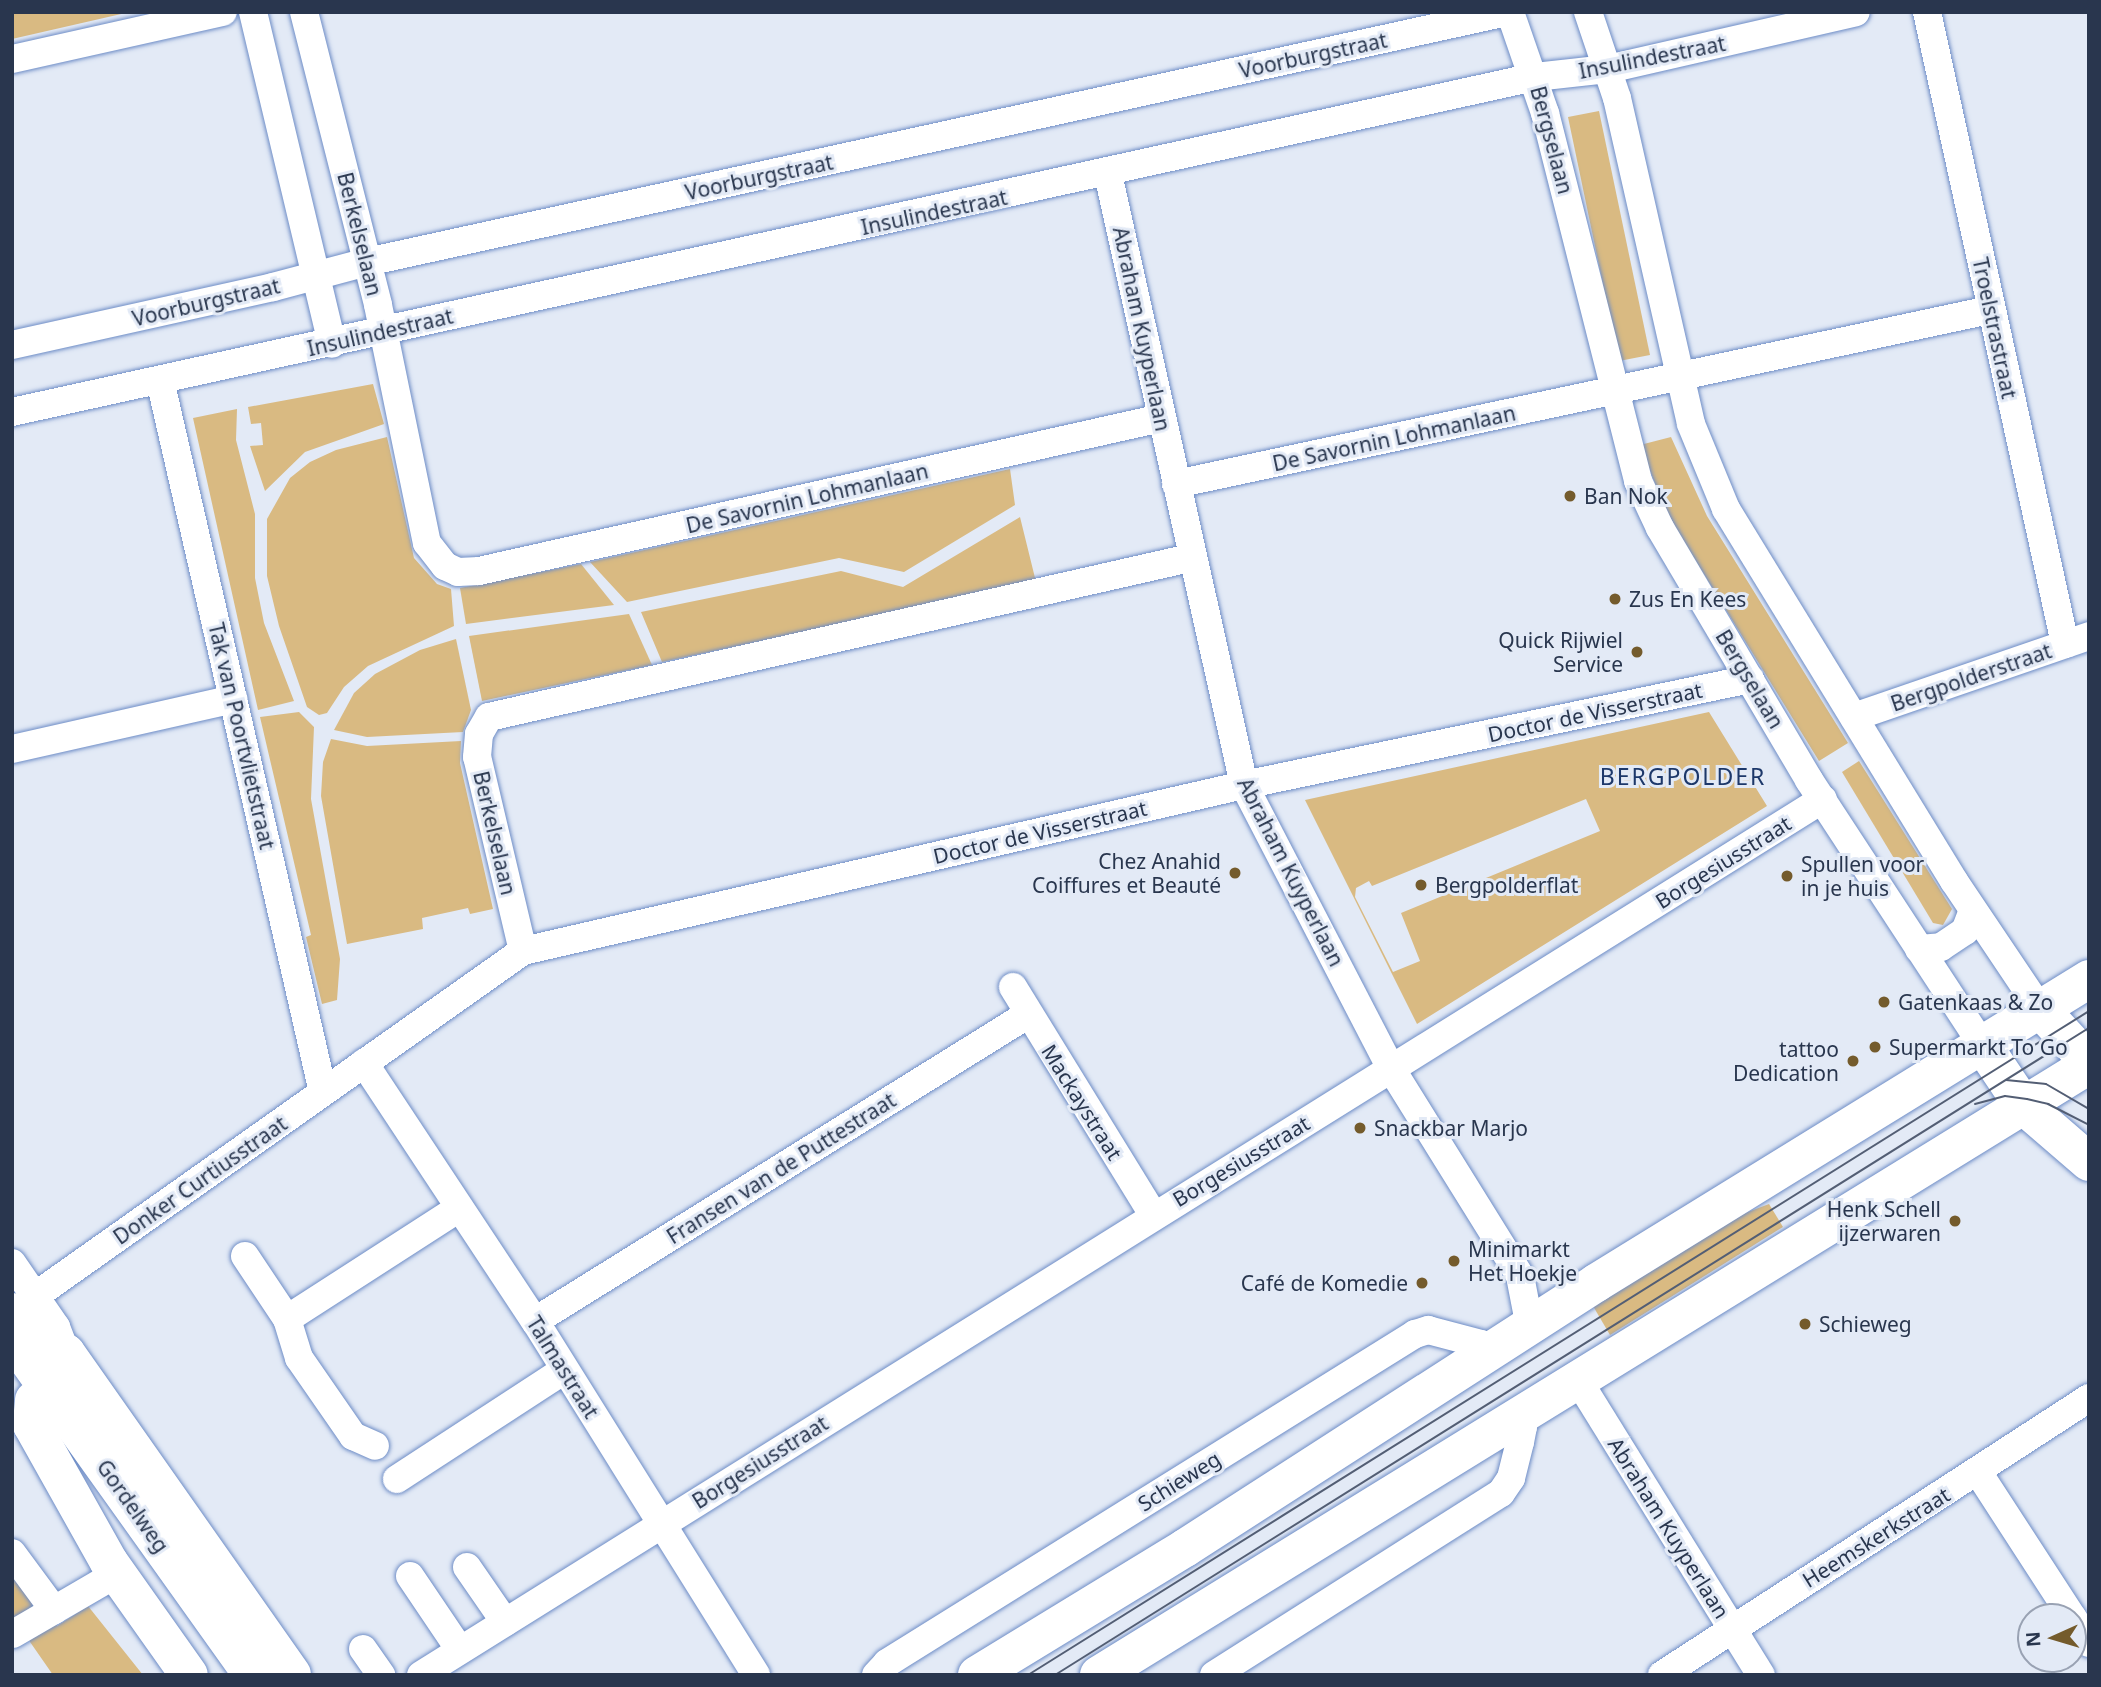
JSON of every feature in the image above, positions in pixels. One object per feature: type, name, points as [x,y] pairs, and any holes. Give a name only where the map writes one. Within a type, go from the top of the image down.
[{"type":"main road","points":[[977,1675],[1488,1354],[1528,1307],[1982,1044],[2089,979]]},
{"type":"main road","points":[[1099,1675],[1517,1416],[1586,1394],[2089,1063],[2040,1009]]},
{"type":"main road","name":"Bergselaan","points":[[1982,1044],[2023,1105],[2089,1162]]},
{"type":"main road","name":"Gordelweg","points":[[24,1304],[28,1329],[66,1353],[292,1675]]},
{"type":"main road","name":"Gordelweg","points":[[12,1338],[252,1675]]},
{"type":"main road","name":"Gordelweg","points":[[23,1385],[32,1425],[116,1574],[189,1675]]},
{"type":"main road","name":"Gordelweg","points":[[23,1385],[228,1675]]},
{"type":"street","points":[[12,59],[223,12]]},
{"type":"street","points":[[253,12],[318,273],[332,344]]},
{"type":"street","name":"Berkelselaan","points":[[304,12],[367,262],[427,543],[437,560],[453,570]]},
{"type":"street","name":"Voorburgstraat","points":[[12,345],[273,288],[318,273],[367,262],[1509,12]]},
{"type":"street","name":"Bergselaan","points":[[1509,12],[1535,77],[1613,394],[1638,481],[1750,679],[1823,799],[1982,1044]]},
{"type":"street","points":[[1588,12],[1608,69],[1691,424],[1726,509],[1973,910],[2040,1009]]},
{"type":"street","name":"Insulindestraat","points":[[12,412],[1108,174],[1535,77],[1608,69],[1856,12]]},
{"type":"street","name":"Troelstrastraat","points":[[1927,12],[1990,310],[2077,640]]},
{"type":"street","name":"Abraham Kuyperlaan","points":[[1108,174],[1190,558],[1244,785],[1392,1070],[1515,1268],[1528,1307]]},
{"type":"street","points":[[1613,394],[1679,376],[1990,310]]},
{"type":"street","name":"Tak van Poortvlietstraat","points":[[160,380],[323,1092]]},
{"type":"street","name":"De Savornin Lohmanlaan","points":[[1176,484],[1613,394]]},
{"type":"street","name":"De Savornin Lohmanlaan","points":[[453,570],[479,572],[1161,418]]},
{"type":"street","name":"Berkelselaan","points":[[523,951],[477,757],[480,734],[489,717],[1190,558]]},
{"type":"street","name":"Bergpolderstraat","points":[[1854,718],[2077,640]]},
{"type":"street","name":"Doctor de Visserstraat","points":[[364,1063],[523,951],[1244,785],[1750,679]]},
{"type":"street","points":[[12,749],[233,699]]},
{"type":"street","name":"Borgesiusstraat","points":[[421,1675],[1153,1215],[1392,1070],[1823,799]]},
{"type":"street","points":[[1919,949],[1941,947],[1965,931],[1973,910]]},
{"type":"street","name":"Mackaystraat","points":[[1013,987],[1027,1015],[1153,1215]]},
{"type":"street","name":"Fransen van de Puttestraat","points":[[535,1321],[1027,1015]]},
{"type":"street","name":"Donker Curtiusstraat","points":[[24,1304],[364,1063]]},
{"type":"street","name":"Talmastraat","points":[[364,1063],[458,1209],[535,1321],[660,1525],[757,1675]]},
{"type":"street","points":[[287,1319],[458,1209]]},
{"type":"street","points":[[245,1256],[287,1319],[299,1358],[353,1436],[375,1446]]},
{"type":"street","name":"Gordelweg","points":[[12,1263],[24,1304]]},
{"type":"street","name":"Schieweg","points":[[876,1675],[887,1663],[1415,1334],[1428,1330],[1481,1343],[1488,1354]]},
{"type":"street","points":[[397,1479],[564,1370]]},
{"type":"street","name":"Abraham Kuyperlaan","points":[[1586,1394],[1696,1564],[1761,1675]]},
{"type":"street","name":"Heemskerkstraat","points":[[1662,1675],[2089,1398]]},
{"type":"street","points":[[1214,1675],[1501,1493],[1511,1478],[1520,1442],[1523,1427],[1517,1416]]},
{"type":"street","points":[[1978,1472],[2063,1603]]},
{"type":"street","points":[[12,1553],[54,1610]]},
{"type":"street","points":[[467,1567],[505,1622]]},
{"type":"street","points":[[13,1634],[116,1574]]},
{"type":"street","points":[[410,1576],[460,1650]]},
{"type":"street","points":[[363,1649],[381,1675]]},
{"type":"shaded area","points":[[12,12],[130,12],[12,39]]},
{"type":"shaded area","points":[[1599,111],[1650,355],[1619,361],[1568,117]]},
{"type":"shaded area","points":[[373,384],[384,424],[305,452],[265,491],[250,446],[263,445],[261,423],[251,424],[248,407]]},
{"type":"shaded area","points":[[237,409],[236,440],[255,514],[255,578],[264,623],[294,701],[258,710],[193,418]]},
{"type":"shaded area","points":[[387,437],[414,558],[437,584],[451,589],[454,626],[368,666],[344,687],[327,713],[319,715],[307,707],[279,626],[267,576],[267,519],[290,478],[310,462],[336,450]]},
{"type":"shaded area","points":[[1671,437],[1707,516],[1848,743],[1819,761],[1667,514],[1640,445]]},
{"type":"shaded area","points":[[1010,469],[1015,505],[904,572],[839,558],[627,602],[590,562]]},
{"type":"shaded area","points":[[1020,517],[1036,582],[662,662],[641,612],[841,571],[903,587]]},
{"type":"shaded area","points":[[581,564],[614,605],[466,624],[460,588]]},
{"type":"shaded area","points":[[629,614],[652,665],[482,701],[469,636]]},
{"type":"shaded area","points":[[456,639],[471,710],[463,732],[367,737],[334,730],[354,693],[375,674],[420,650]]},
{"type":"shaded area","points":[[299,712],[314,727],[311,799],[340,959],[337,1000],[322,1004],[306,937],[311,935],[260,717]]},
{"type":"shaded area","points":[[1709,712],[1767,806],[1417,1024],[1305,800]],"holes":[[[1586,799],[1600,831],[1401,913],[1420,961],[1393,972],[1355,897],[1356,888],[1369,881],[1372,886]]]},
{"type":"shaded area","points":[[331,739],[367,746],[461,741],[460,763],[493,909],[470,914],[468,908],[422,918],[423,929],[347,944],[321,796],[323,762]]},
{"type":"shaded area","points":[[1859,761],[1952,909],[1943,925],[1933,923],[1842,772]]},
{"type":"shaded area","points":[[1769,1204],[1783,1227],[1610,1335],[1593,1306],[1732,1218]]},
{"type":"shaded area","points":[[12,1561],[57,1626],[88,1606],[143,1675],[53,1675],[12,1616]]},
{"type":"tram line","points":[[1028,1675],[2089,1011]]},
{"type":"tram line","points":[[1055,1675],[2089,1028]]},
{"type":"tram line","points":[[2006,1080],[2046,1084],[2089,1109]]},
{"type":"tram line","points":[[1975,1104],[2005,1096],[2027,1099],[2048,1104],[2089,1125]]},
{"type":"place","name":"Ban Nok","points":[[1570,496]]},
{"type":"place","name":"Zus En Kees","points":[[1615,599]]},
{"type":"place","name":"Quick Rijwiel Service","points":[[1637,652]]},
{"type":"place","name":"Chez Anahid Coiffures et Beauté","points":[[1235,873]]},
{"type":"place","name":"Spullen voor in je huis","points":[[1787,876]]},
{"type":"place","name":"Bergpolderflat","points":[[1421,885]]},
{"type":"place","name":"Gatenkaas & Zo","points":[[1884,1002]]},
{"type":"place","name":"Supermarkt To Go","points":[[1875,1047]]},
{"type":"place","name":"tattoo Dedication","points":[[1853,1061]]},
{"type":"place","name":"Snackbar Marjo","points":[[1360,1128]]},
{"type":"place","name":"Henk Schell ijzerwaren","points":[[1955,1221]]},
{"type":"place","name":"Minimarkt Het Hoekje","points":[[1454,1261]]},
{"type":"place","name":"Café de Komedie","points":[[1422,1283]]},
{"type":"place","name":"Schieweg","points":[[1805,1324]]},
{"type":"district","name":"BERGPOLDER","points":[[1683,776]]}]
